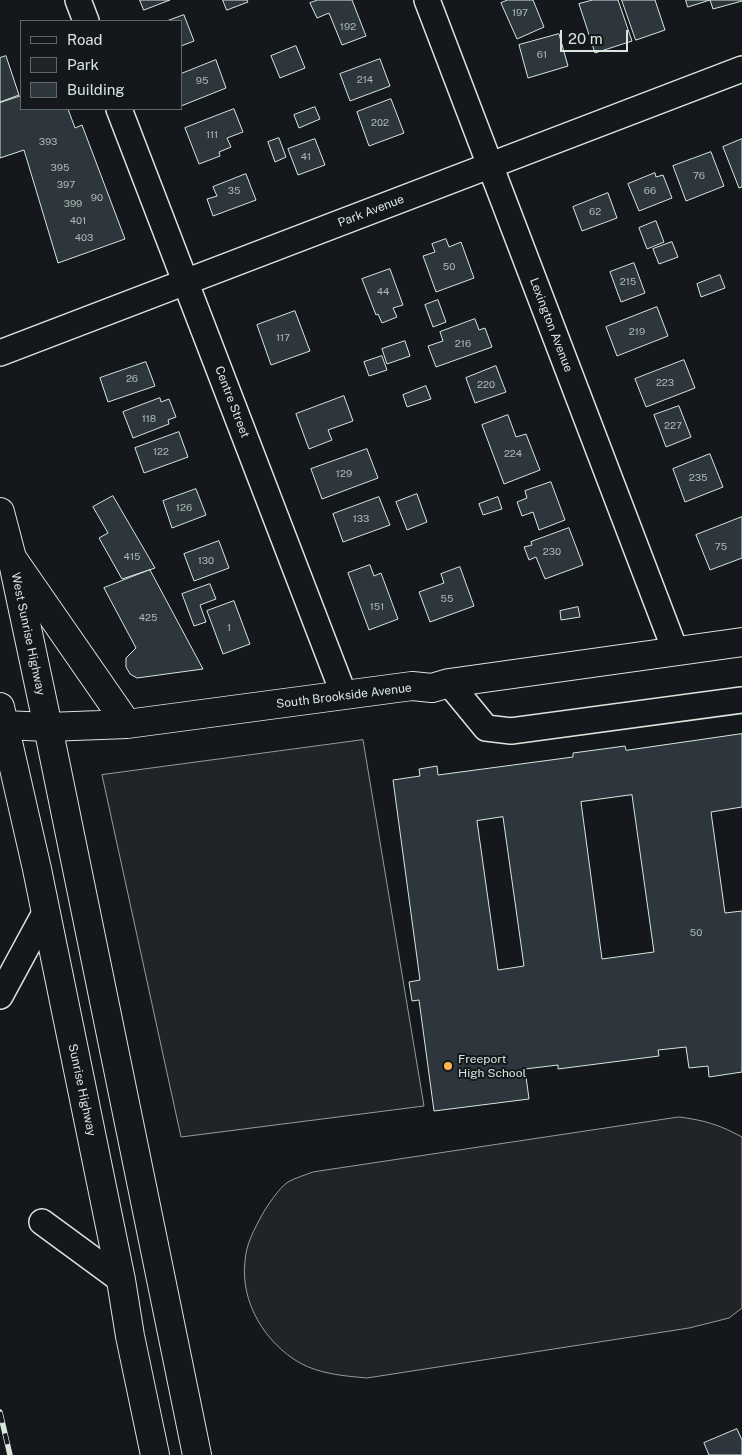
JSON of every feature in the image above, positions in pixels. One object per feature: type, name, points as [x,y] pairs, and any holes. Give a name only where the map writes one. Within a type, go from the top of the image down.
[{"type":"main road","name":"West Sunrise Highway","points":[[0,512],[12,558],[48,727]]},
{"type":"main road","points":[[12,558],[127,724]]},
{"type":"main road","name":"South Brookside Avenue","points":[[1,721],[48,727],[127,724],[412,686],[432,688],[448,683],[742,642]]},
{"type":"main road","name":"Sunrise Highway","points":[[1,721],[45,913],[121,1280],[130,1336],[156,1455]]},
{"type":"main road","points":[[48,727],[197,1455]]},
{"type":"street","points":[[78,0],[86,20]]},
{"type":"street","name":"Lexington Avenue","points":[[427,0],[675,650]]},
{"type":"street","name":"Park Avenue","points":[[0,353],[742,69]]},
{"type":"street","name":"Centre Street","points":[[119,110],[344,695]]},
{"type":"street","points":[[448,683],[486,728],[512,731],[742,700]]},
{"type":"street","points":[[0,996],[45,913]]},
{"type":"street","points":[[42,1222],[121,1280]]},
{"type":"green space","points":[[363,740],[424,1106],[181,1137],[102,775]]},
{"type":"green space","points":[[679,1117],[712,1124],[742,1137],[742,1308],[729,1318],[689,1328],[367,1378],[324,1372],[308,1367],[287,1355],[266,1333],[251,1306],[244,1276],[249,1243],[256,1226],[270,1202],[288,1182],[294,1179],[313,1172]]},
{"type":"building","points":[[140,0],[170,0],[144,10]]},
{"type":"building","points":[[223,0],[247,0],[248,2],[227,10]]},
{"type":"building","points":[[318,0],[352,0],[366,36],[342,45],[329,13],[317,18],[310,3]]},
{"type":"building","points":[[508,0],[533,0],[544,27],[517,39],[501,3]]},
{"type":"building","points":[[593,0],[618,0],[632,41],[595,53],[579,4]]},
{"type":"building","points":[[622,0],[655,0],[665,30],[636,40]]},
{"type":"building","points":[[686,0],[710,0],[688,7]]},
{"type":"building","points":[[710,0],[742,0],[742,1],[713,9]]},
{"type":"building","points":[[184,15],[194,41],[182,46],[182,20],[170,20]]},
{"type":"building","points":[[559,34],[568,66],[528,78],[519,45]]},
{"type":"building","points":[[296,46],[305,68],[280,78],[271,56]]},
{"type":"building","points":[[6,56],[19,95],[0,102],[0,58]]},
{"type":"building","points":[[380,59],[390,86],[350,101],[340,74]]},
{"type":"building","points":[[216,60],[226,88],[182,106],[182,74]]},
{"type":"building","points":[[20,96],[20,110],[68,110],[75,128],[82,125],[125,239],[58,263],[24,150],[0,158],[0,103]]},
{"type":"building","points":[[391,99],[404,133],[369,146],[357,112]]},
{"type":"building","points":[[315,107],[320,119],[299,128],[294,115]]},
{"type":"building","points":[[234,109],[243,132],[227,138],[231,147],[219,152],[220,156],[199,164],[185,128]]},
{"type":"building","points":[[279,138],[286,157],[275,162],[268,142]]},
{"type":"building","points":[[315,139],[325,165],[298,175],[288,149]]},
{"type":"building","points":[[742,139],[742,187],[739,188],[723,147]]},
{"type":"building","points":[[711,152],[724,186],[686,201],[673,166]]},
{"type":"building","points":[[655,173],[656,177],[663,175],[672,198],[639,211],[628,184]]},
{"type":"building","points":[[246,174],[256,200],[213,216],[207,199],[217,196],[213,187]]},
{"type":"building","points":[[608,193],[617,218],[582,231],[573,207]]},
{"type":"building","points":[[656,221],[664,242],[647,249],[639,228]]},
{"type":"building","points":[[446,239],[449,247],[461,242],[474,278],[436,292],[423,256],[435,252],[432,244]]},
{"type":"building","points":[[672,242],[678,257],[659,264],[653,249]]},
{"type":"building","points":[[634,263],[645,293],[621,302],[610,272]]},
{"type":"building","points":[[390,269],[403,305],[393,308],[397,317],[382,323],[378,314],[376,315],[362,279]]},
{"type":"building","points":[[720,275],[725,288],[701,297],[697,284]]},
{"type":"building","points":[[438,300],[446,322],[433,327],[425,305]]},
{"type":"building","points":[[657,307],[668,336],[617,356],[606,327]]},
{"type":"building","points":[[295,311],[310,351],[271,365],[257,325]]},
{"type":"building","points":[[475,319],[479,330],[485,328],[492,347],[436,367],[428,346],[443,341],[440,332]]},
{"type":"building","points":[[405,341],[410,356],[387,364],[382,349]]},
{"type":"building","points":[[382,356],[387,370],[369,376],[364,362]]},
{"type":"building","points":[[684,360],[695,388],[646,407],[635,379]]},
{"type":"building","points":[[146,362],[155,386],[108,402],[100,378]]},
{"type":"building","points":[[496,366],[506,392],[475,403],[466,378]]},
{"type":"building","points":[[426,386],[431,399],[407,407],[403,395]]},
{"type":"building","points":[[344,396],[353,421],[328,430],[332,440],[309,449],[296,414]]},
{"type":"building","points":[[160,398],[161,402],[169,399],[176,417],[168,420],[169,424],[133,438],[123,412]]},
{"type":"building","points":[[679,406],[691,437],[666,447],[654,415]]},
{"type":"building","points":[[508,415],[516,437],[526,434],[540,470],[504,484],[482,425]]},
{"type":"building","points":[[179,432],[188,457],[144,473],[135,448]]},
{"type":"building","points":[[367,449],[378,478],[322,499],[311,469]]},
{"type":"building","points":[[710,454],[723,487],[685,502],[673,469]]},
{"type":"building","points":[[551,482],[565,520],[539,530],[533,512],[522,516],[517,502],[527,498],[525,491]]},
{"type":"building","points":[[196,489],[206,515],[172,528],[163,501]]},
{"type":"building","points":[[417,494],[427,522],[407,530],[396,502]]},
{"type":"building","points":[[113,496],[155,568],[122,579],[99,538],[108,533],[93,507]]},
{"type":"building","points":[[379,497],[390,525],[343,542],[333,514]]},
{"type":"building","points":[[498,497],[502,509],[483,515],[479,504]]},
{"type":"building","points":[[742,517],[742,558],[710,570],[696,535]]},
{"type":"building","points":[[569,528],[583,565],[545,579],[536,557],[529,560],[524,547],[532,545],[531,542]]},
{"type":"building","points":[[219,541],[229,568],[194,581],[184,554]]},
{"type":"building","points":[[370,565],[374,576],[381,573],[398,619],[369,630],[348,573]]},
{"type":"building","points":[[460,567],[474,606],[430,622],[419,592],[444,583],[441,574]]},
{"type":"building","points":[[150,570],[203,669],[137,678],[130,674],[126,667],[126,658],[136,648],[104,588]]},
{"type":"building","points":[[210,584],[216,599],[200,605],[206,622],[194,626],[182,594]]},
{"type":"building","points":[[234,601],[250,644],[223,654],[207,611]]},
{"type":"building","points":[[578,607],[580,617],[561,620],[560,611]]},
{"type":"building","points":[[742,734],[742,807],[711,812],[725,913],[742,911],[742,1072],[709,1077],[708,1066],[689,1068],[686,1047],[658,1050],[659,1056],[558,1069],[558,1065],[525,1069],[529,1099],[434,1111],[419,1000],[412,1001],[409,982],[420,980],[393,780],[420,776],[419,769],[437,766],[438,775],[573,757],[573,753],[625,746],[626,750]],"holes":[[[632,795],[654,952],[602,959],[581,802]],[[503,817],[524,966],[498,970],[477,821]]]},
{"type":"building","points":[[737,1429],[742,1440],[742,1455],[709,1455],[704,1443]]},
{"type":"railway","points":[[0,1412],[10,1455]]},
{"type":"place","name":"Freeport High School","points":[[448,1066]]}]
